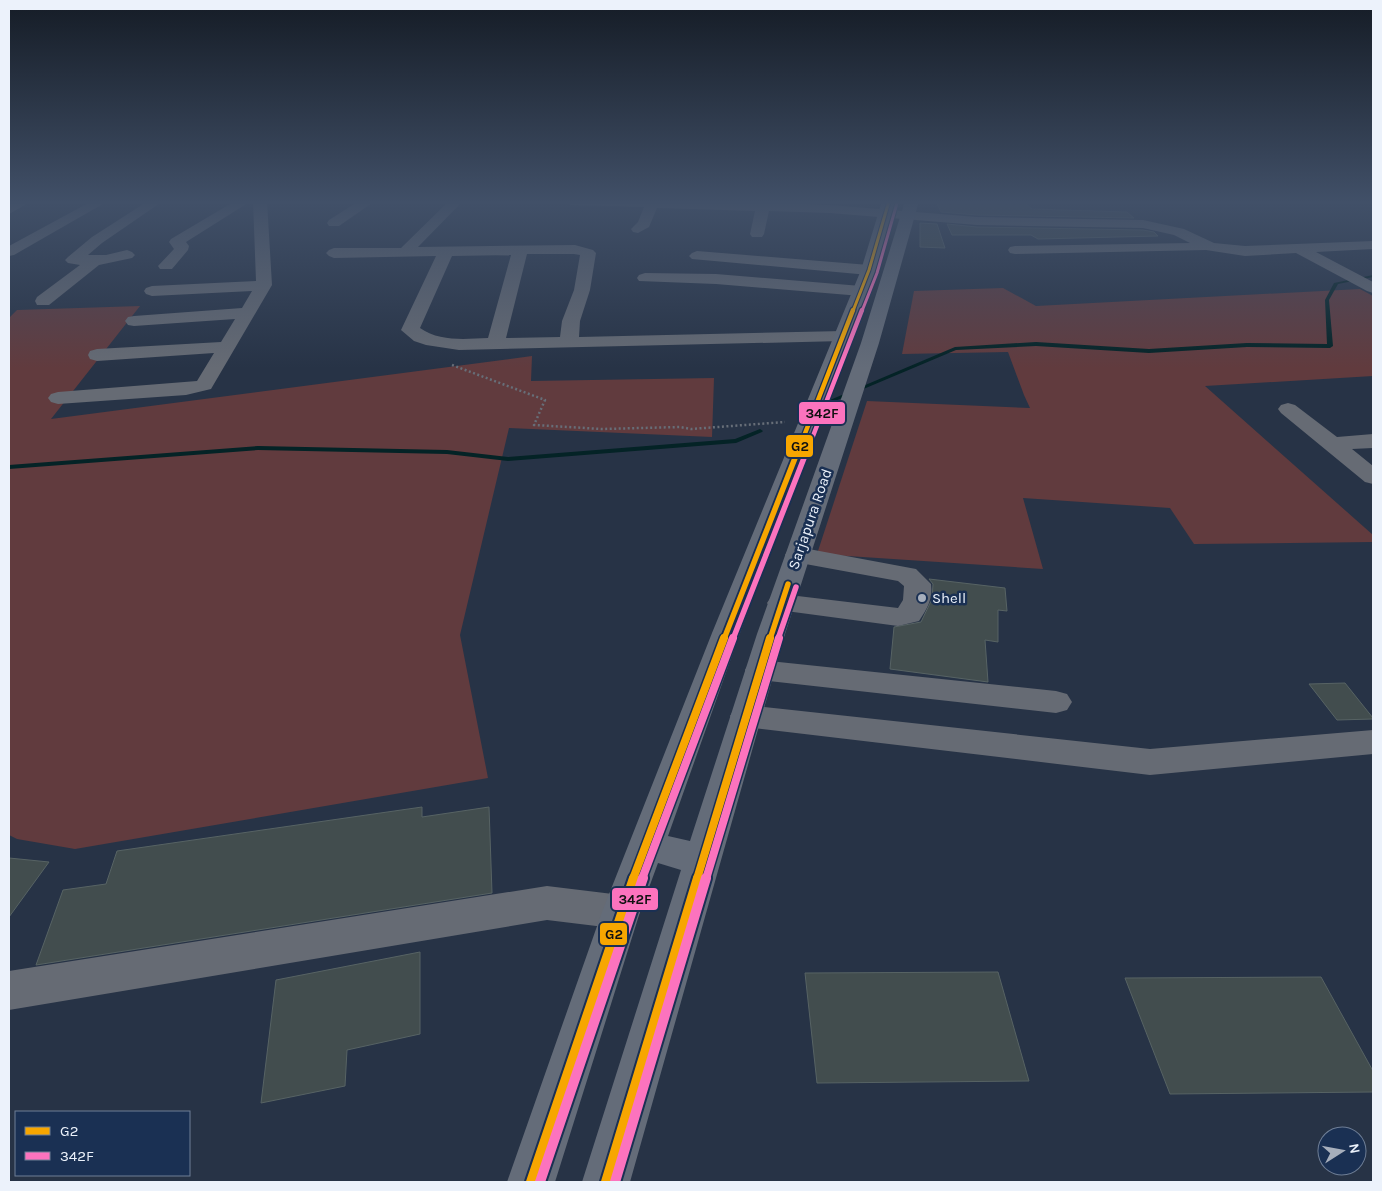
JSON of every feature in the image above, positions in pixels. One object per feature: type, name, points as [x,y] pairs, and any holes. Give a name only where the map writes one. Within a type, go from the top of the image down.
[{"type":"main road","points":[[531,1182],[621,912],[726,633],[876,257]]},
{"type":"main road","name":"Sarjapura Road","points":[[606,1182],[760,670],[870,343],[888,257]]},
{"type":"main road","points":[[646,845],[703,860]]},
{"type":"street","points":[[77,257],[73,260],[94,261],[123,257]]},
{"type":"street","points":[[166,266],[174,257]]},
{"type":"street","points":[[58,398],[197,388],[204,385],[264,285],[262,257]]},
{"type":"street","points":[[444,257],[410,330],[424,339],[450,343],[496,342],[513,344],[843,336]]},
{"type":"street","points":[[496,342],[519,257]]},
{"type":"street","points":[[568,343],[571,321],[582,290],[587,257]]},
{"type":"street","points":[[700,257],[865,280]]},
{"type":"street","points":[[1020,257],[1025,262]]},
{"type":"street","points":[[1313,257],[1373,288]]},
{"type":"street","points":[[43,301],[94,261]]},
{"type":"street","points":[[645,278],[865,280]]},
{"type":"street","points":[[152,292],[264,285]]},
{"type":"street","points":[[134,321],[247,313]]},
{"type":"street","points":[[97,355],[226,347]]},
{"type":"street","points":[[1288,409],[1373,477]]},
{"type":"street","points":[[1332,444],[1373,441]]},
{"type":"street","points":[[781,604],[898,617],[909,615],[917,598],[917,584],[908,575],[798,556]]},
{"type":"street","points":[[760,670],[1056,702]]},
{"type":"street","points":[[746,716],[1150,762],[1373,742]]},
{"type":"street","points":[[9,991],[547,903],[621,912]]},
{"type":"path","points":[[424,339],[424,347],[428,354],[545,400],[534,425],[602,429],[680,427],[691,429],[746,426],[810,419]]},
{"type":"shaded area","points":[[1003,288],[1036,306],[1360,289],[1373,296],[1373,376],[1205,386],[1373,535],[1373,542],[1194,544],[1170,508],[1023,498],[1043,569],[817,554],[867,401],[1030,408],[1008,352],[902,354],[914,291]]},
{"type":"shaded area","points":[[140,306],[51,419],[532,356],[531,381],[714,378],[712,437],[509,428],[460,635],[488,778],[75,849],[17,839],[9,835],[9,318],[17,310]]},
{"type":"building","points":[[929,579],[1005,588],[1007,611],[998,610],[998,642],[985,640],[988,682],[890,669],[894,627],[921,622],[932,599],[933,584]]},
{"type":"building","points":[[1345,683],[1373,719],[1337,720],[1309,684]]},
{"type":"building","points":[[422,807],[422,817],[489,807],[492,893],[36,965],[63,890],[106,884],[117,851]]},
{"type":"building","points":[[9,858],[49,862],[9,917]]},
{"type":"building","points":[[420,952],[420,1034],[347,1050],[345,1086],[261,1103],[276,980]]},
{"type":"building","points":[[998,972],[1029,1081],[817,1083],[805,973]]},
{"type":"building","points":[[1321,977],[1373,1071],[1373,1092],[1170,1094],[1125,978]]},
{"type":"waterway","points":[[833,400],[955,349],[1036,344],[1149,351],[1247,345],[1330,346],[1327,300],[1336,283],[1373,276]]},
{"type":"waterway","points":[[9,467],[258,448],[447,452],[508,459],[736,441],[760,431]]},
{"type":"transit line","name":"G2","points":[[531,1182],[621,912],[726,633],[873,257]]},
{"type":"transit line","name":"342F","points":[[540,1182],[629,915],[734,636],[877,273],[882,257]]},
{"type":"transit line","name":"G2","points":[[606,1182],[771,634],[788,584]]},
{"type":"transit line","name":"342F","points":[[615,1182],[779,637],[796,587]]},
{"type":"place","name":"Shell","points":[[922,598]]}]
